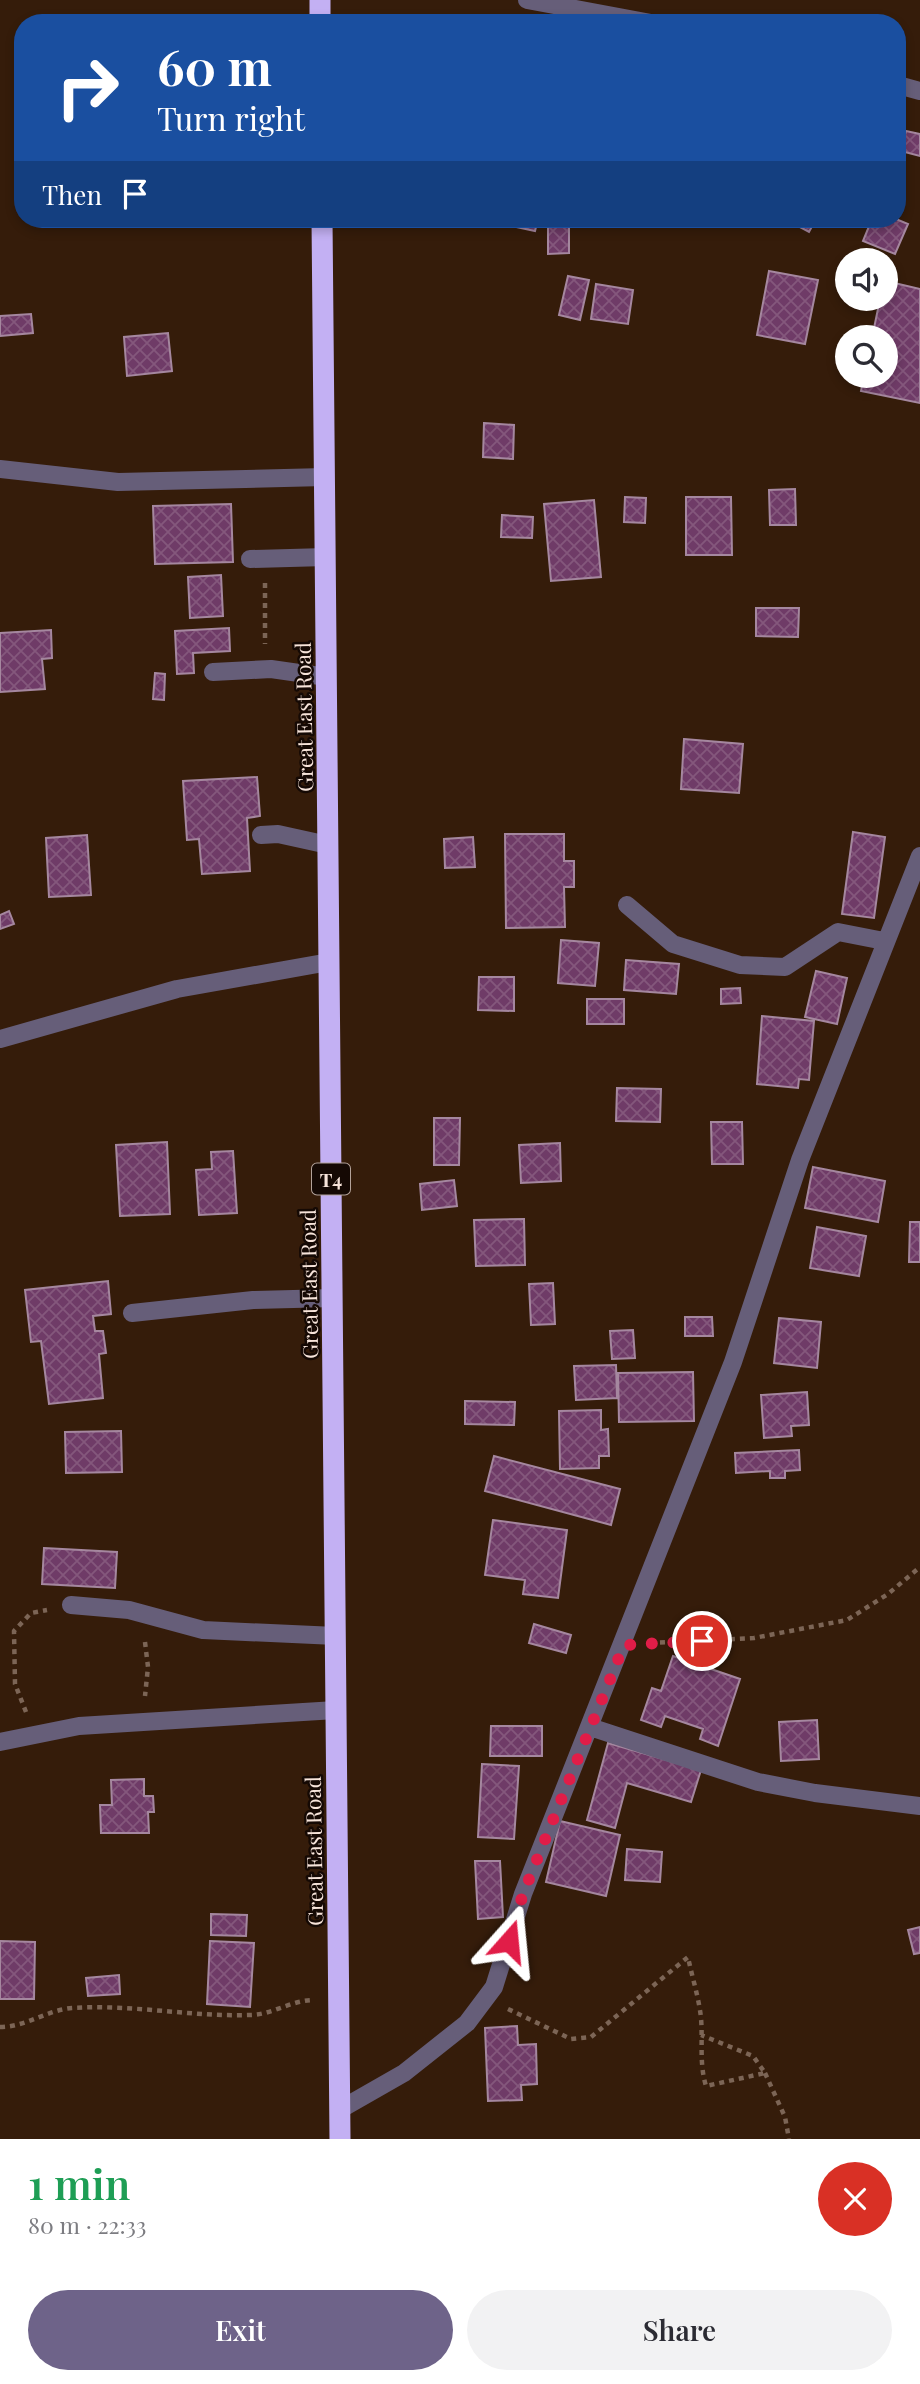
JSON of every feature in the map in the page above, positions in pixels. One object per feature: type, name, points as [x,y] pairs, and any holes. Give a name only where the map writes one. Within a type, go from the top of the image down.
[{"type":"highway","name":"Great East Road","points":[[322,228],[341,2139]]},
{"type":"street","points":[[527,0],[602,14]]},
{"type":"street","points":[[0,469],[118,482],[325,477]]},
{"type":"street","points":[[256,559],[326,557]]},
{"type":"street","points":[[213,672],[264,670],[327,677]]},
{"type":"street","points":[[261,835],[278,834],[328,845]]},
{"type":"street","points":[[341,2109],[404,2073],[467,2023],[494,1987],[523,1894],[624,1645],[733,1362],[800,1160],[884,941],[920,856]]},
{"type":"street","points":[[627,905],[673,944],[740,965],[785,967],[838,932],[884,941]]},
{"type":"street","points":[[0,1039],[177,989],[330,962]]},
{"type":"street","points":[[132,1313],[253,1300],[332,1298]]},
{"type":"street","points":[[71,1605],[142,1613],[203,1630],[336,1636]]},
{"type":"street","points":[[0,1742],[79,1726],[336,1710]]},
{"type":"street","points":[[590,1727],[758,1782],[815,1793],[920,1806]]},
{"type":"path","points":[[256,559],[264,670]]},
{"type":"path","points":[[624,1645],[754,1638],[846,1620],[888,1594],[920,1567]]},
{"type":"path","points":[[36,1735],[15,1684],[14,1631],[31,1613],[71,1605]]},
{"type":"path","points":[[142,1613],[148,1667],[142,1722]]},
{"type":"path","points":[[485,1998],[570,2039],[591,2037],[688,1957],[701,2018],[701,2068],[706,2086],[765,2073]]},
{"type":"path","points":[[0,2027],[16,2027],[70,2008],[206,2016],[257,2015],[301,2000],[339,2000]]},
{"type":"path","points":[[701,2035],[753,2056],[765,2073],[785,2117],[789,2139]]},
{"type":"building","points":[[906,131],[920,134],[920,156],[906,152]]},
{"type":"building","points":[[906,223],[908,224],[898,248],[880,248],[863,241],[868,228],[906,228]]},
{"type":"building","points":[[548,228],[569,228],[569,253],[548,254]]},
{"type":"building","points":[[769,271],[818,280],[805,344],[757,335]]},
{"type":"building","points":[[568,276],[589,280],[580,320],[559,315]]},
{"type":"building","points":[[596,284],[633,290],[628,324],[591,319]]},
{"type":"building","points":[[898,284],[920,289],[920,403],[861,391],[862,388],[898,388],[898,325],[875,325],[878,311],[898,311]]},
{"type":"building","points":[[31,314],[33,333],[0,336],[0,316]]},
{"type":"building","points":[[168,333],[172,371],[127,376],[124,337]]},
{"type":"building","points":[[484,423],[514,425],[513,459],[483,457]]},
{"type":"building","points":[[795,489],[796,525],[770,525],[769,490]]},
{"type":"building","points":[[625,497],[646,498],[645,523],[624,522]]},
{"type":"building","points":[[686,497],[731,497],[732,555],[686,555]]},
{"type":"building","points":[[594,500],[601,577],[551,581],[544,504]]},
{"type":"building","points":[[231,504],[233,562],[155,564],[153,506]]},
{"type":"building","points":[[502,515],[533,517],[532,538],[501,537]]},
{"type":"building","points":[[221,575],[223,616],[190,618],[188,577]]},
{"type":"building","points":[[756,608],[799,608],[798,637],[756,636]]},
{"type":"building","points":[[229,628],[230,651],[193,653],[194,673],[177,674],[175,631]]},
{"type":"building","points":[[51,630],[52,658],[42,659],[45,689],[0,692],[0,633]]},
{"type":"building","points":[[155,673],[165,674],[164,700],[153,699]]},
{"type":"building","points":[[684,739],[743,744],[739,793],[681,789]]},
{"type":"building","points":[[257,777],[260,816],[247,818],[250,871],[202,874],[199,839],[187,840],[183,781]]},
{"type":"building","points":[[853,832],[885,837],[874,918],[842,914]]},
{"type":"building","points":[[505,834],[564,834],[564,861],[574,861],[574,887],[564,887],[565,927],[506,928]]},
{"type":"building","points":[[87,835],[91,895],[49,897],[46,838]]},
{"type":"building","points":[[473,837],[475,867],[445,868],[444,839]]},
{"type":"building","points":[[9,911],[14,924],[0,929],[0,915]]},
{"type":"building","points":[[561,940],[599,943],[595,986],[558,983]]},
{"type":"building","points":[[626,960],[679,964],[676,994],[624,990]]},
{"type":"building","points":[[816,971],[847,978],[837,1024],[805,1017]]},
{"type":"building","points":[[479,977],[514,977],[514,1011],[478,1010]]},
{"type":"building","points":[[740,988],[741,1003],[721,1004],[721,989]]},
{"type":"building","points":[[587,999],[624,999],[624,1024],[587,1024]]},
{"type":"building","points":[[762,1016],[814,1021],[809,1080],[799,1079],[798,1088],[757,1084]]},
{"type":"building","points":[[617,1088],[661,1089],[660,1122],[616,1121]]},
{"type":"building","points":[[434,1118],[460,1118],[459,1165],[434,1165]]},
{"type":"building","points":[[711,1122],[742,1122],[743,1164],[712,1164]]},
{"type":"building","points":[[167,1142],[170,1214],[120,1216],[116,1145]]},
{"type":"building","points":[[560,1143],[561,1181],[521,1183],[519,1145]]},
{"type":"building","points":[[233,1151],[237,1213],[199,1215],[196,1170],[212,1169],[211,1152]]},
{"type":"building","points":[[813,1167],[885,1181],[878,1222],[805,1208]]},
{"type":"building","points":[[454,1180],[457,1206],[422,1210],[420,1184]]},
{"type":"building","points":[[524,1219],[525,1265],[476,1266],[474,1220]]},
{"type":"building","points":[[910,1222],[920,1222],[920,1262],[909,1262]]},
{"type":"building","points":[[817,1227],[866,1236],[859,1276],[810,1268]]},
{"type":"building","points":[[108,1281],[111,1314],[93,1316],[95,1331],[103,1331],[106,1353],[99,1354],[103,1398],[49,1404],[41,1341],[31,1342],[25,1290]]},
{"type":"building","points":[[553,1283],[555,1324],[531,1325],[529,1284]]},
{"type":"building","points":[[685,1317],[712,1317],[713,1336],[685,1336]]},
{"type":"building","points":[[779,1318],[821,1322],[817,1368],[774,1363]]},
{"type":"building","points":[[633,1330],[635,1358],[612,1359],[610,1331]]},
{"type":"building","points":[[616,1365],[617,1398],[576,1400],[574,1366]]},
{"type":"building","points":[[693,1372],[694,1421],[619,1422],[618,1373]]},
{"type":"building","points":[[807,1392],[809,1425],[791,1426],[792,1436],[764,1438],[761,1395]]},
{"type":"building","points":[[465,1401],[515,1402],[514,1425],[465,1424]]},
{"type":"building","points":[[601,1410],[601,1430],[608,1429],[609,1456],[599,1456],[599,1468],[560,1469],[559,1411]]},
{"type":"building","points":[[121,1431],[122,1472],[66,1473],[65,1432]]},
{"type":"building","points":[[799,1450],[800,1470],[785,1471],[785,1478],[770,1478],[770,1471],[736,1473],[735,1453]]},
{"type":"building","points":[[494,1456],[620,1489],[611,1525],[485,1491]]},
{"type":"building","points":[[493,1520],[567,1530],[558,1598],[523,1594],[525,1580],[485,1575]]},
{"type":"building","points":[[44,1548],[117,1552],[115,1588],[42,1584]]},
{"type":"building","points":[[534,1624],[571,1635],[566,1653],[529,1643]]},
{"type":"building","points":[[673,1656],[740,1679],[718,1746],[700,1739],[703,1729],[665,1716],[661,1727],[641,1720],[652,1688],[661,1691]]},
{"type":"building","points":[[817,1720],[819,1759],[781,1761],[779,1722]]},
{"type":"building","points":[[491,1726],[542,1726],[542,1756],[490,1756]]},
{"type":"building","points":[[608,1743],[701,1770],[691,1802],[627,1783],[615,1828],[587,1820]]},
{"type":"building","points":[[482,1764],[519,1766],[514,1839],[478,1837]]},
{"type":"building","points":[[144,1779],[144,1796],[153,1796],[154,1812],[148,1812],[149,1833],[101,1833],[100,1805],[112,1805],[111,1780]]},
{"type":"building","points":[[560,1821],[620,1835],[606,1896],[546,1882]]},
{"type":"building","points":[[627,1849],[662,1852],[660,1882],[625,1880]]},
{"type":"building","points":[[475,1861],[500,1861],[503,1917],[478,1919]]},
{"type":"building","points":[[211,1914],[247,1915],[246,1936],[211,1935]]},
{"type":"building","points":[[920,1927],[920,1953],[914,1954],[908,1930]]},
{"type":"building","points":[[0,1941],[35,1942],[34,1999],[0,1999]]},
{"type":"building","points":[[210,1941],[254,1943],[250,2007],[207,2004]]},
{"type":"building","points":[[119,1975],[120,1994],[88,1996],[86,1978]]},
{"type":"building","points":[[517,2026],[518,2045],[536,2044],[537,2084],[521,2085],[522,2100],[488,2101],[485,2028]]},
{"type":"route","points":[[509,1941],[523,1894],[624,1645],[702,1641]]}]
